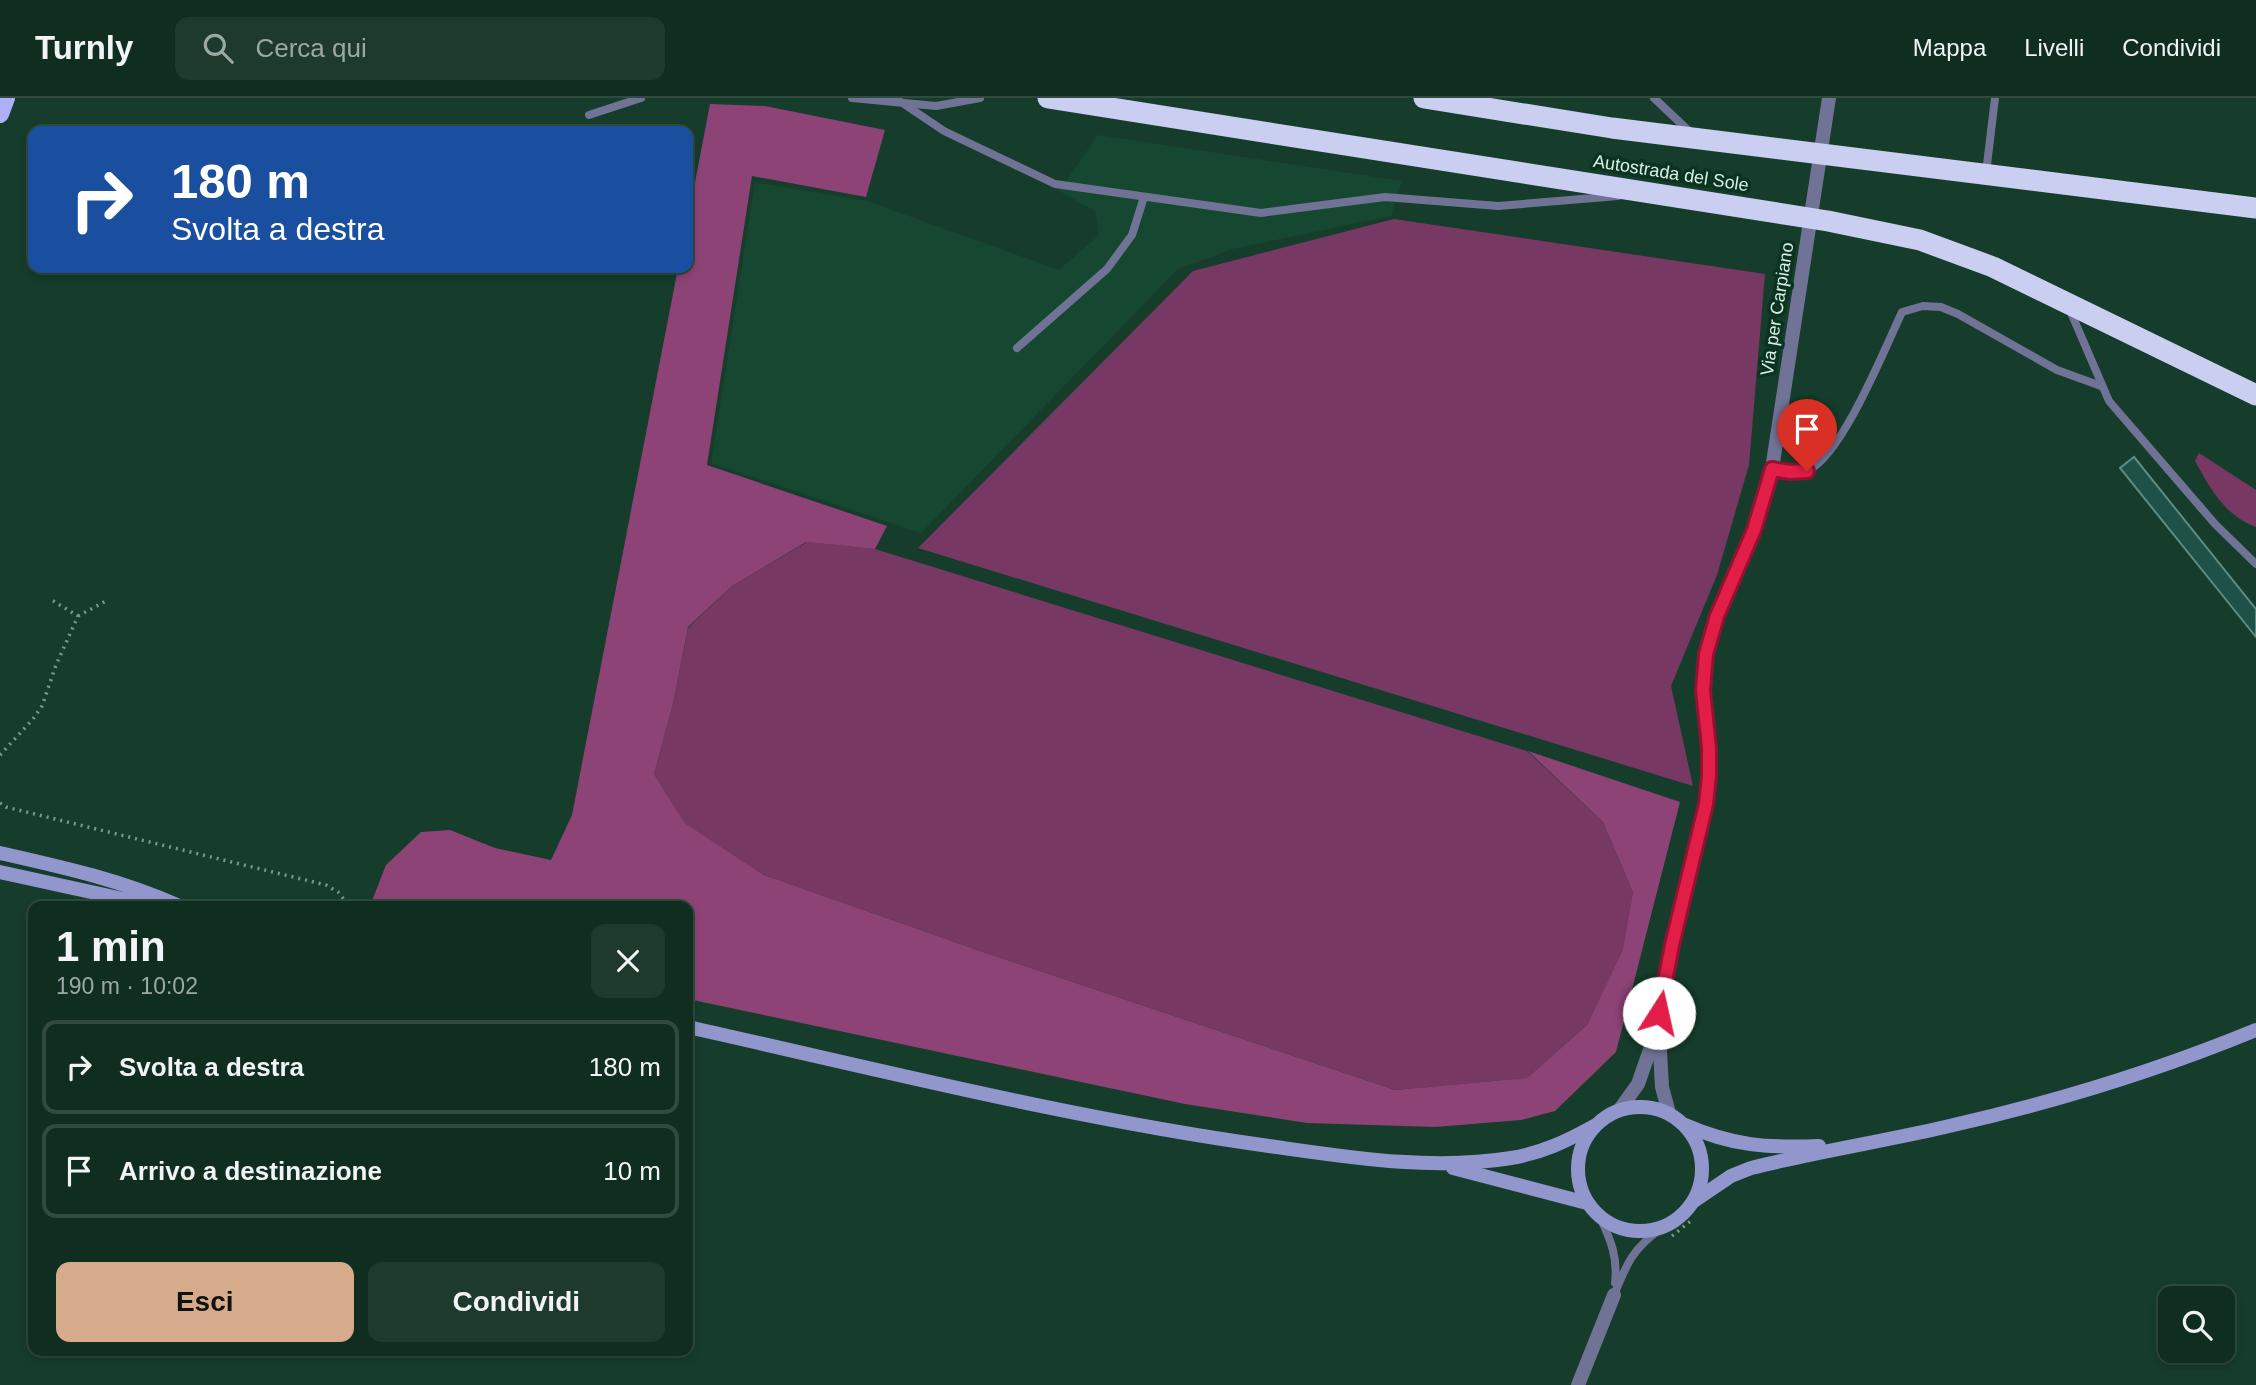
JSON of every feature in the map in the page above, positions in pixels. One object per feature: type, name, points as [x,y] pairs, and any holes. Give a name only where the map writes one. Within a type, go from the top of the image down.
[{"type":"highway","name":"Autostrada del Sole","points":[[1048,98],[1829,220],[1920,240],[1993,267],[2256,395]]},
{"type":"highway","name":"Autostrada del Sole","points":[[1424,98],[1612,128],[2256,208]]},
{"type":"main road","points":[[0,114],[6,98]]},
{"type":"main road","points":[[0,853],[104,877],[167,901]]},
{"type":"main road","points":[[0,872],[132,901]]},
{"type":"main road","points":[[693,1028],[1093,1118],[1340,1156],[1431,1163],[1482,1161],[1536,1153],[1594,1126],[1620,1109],[1636,1106],[1653,1107],[1669,1113],[1685,1125],[1724,1141],[1797,1147],[1863,1144]]},
{"type":"main road","points":[[1594,1126],[1583,1143],[1577,1163],[1578,1184],[1587,1203],[1601,1219],[1620,1228],[1666,1233],[1680,1217],[1731,1175],[1751,1168],[1970,1121],[2096,1087],[2162,1067],[2256,1030]]},
{"type":"main road","points":[[1685,1125],[1697,1142],[1703,1161],[1697,1205]]},
{"type":"main road","points":[[1431,1163],[1587,1203]]},
{"type":"street","name":"Via per Carpiano","points":[[1620,1109],[1631,1096],[1644,1071],[1706,804],[1709,748],[1703,690],[1706,654],[1717,616],[1754,530],[1772,469],[1829,98]]},
{"type":"street","name":"Via per Carpiano","points":[[1659,1013],[1662,1087],[1669,1113]]},
{"type":"street","points":[[1578,1385],[1614,1295]]},
{"type":"lane","points":[[589,115],[641,98]]},
{"type":"lane","points":[[852,98],[897,100],[936,106],[980,98]]},
{"type":"lane","points":[[1654,98],[1697,139]]},
{"type":"lane","points":[[1986,173],[1995,98]]},
{"type":"lane","points":[[897,100],[944,131],[1055,184],[1261,213],[1385,197],[1498,206],[1650,193]]},
{"type":"lane","points":[[1017,348],[1107,269],[1132,235],[1144,197]]},
{"type":"lane","points":[[2067,305],[2101,386],[2114,407],[2215,524],[2256,564]]},
{"type":"lane","points":[[1772,469],[1807,471],[1817,464],[1844,430],[1902,312],[1912,308],[1941,307],[1958,314],[2057,370],[2101,386]]},
{"type":"lane","points":[[1601,1219],[1615,1253],[1617,1267],[1614,1295]]},
{"type":"lane","points":[[1614,1295],[1623,1272],[1640,1244],[1666,1233]]},
{"type":"path","points":[[50,599],[78,616]]},
{"type":"path","points":[[0,755],[42,706],[56,665],[78,616],[106,601]]},
{"type":"path","points":[[0,803],[6,807],[326,885],[338,892],[345,901]]},
{"type":"path","points":[[1666,1233],[1677,1234],[1697,1205]]},
{"type":"shaded area","points":[[710,104],[765,106],[885,130],[866,197],[752,176],[707,465],[887,526],[875,549],[806,542],[732,586],[688,627],[673,704],[654,774],[685,823],[764,875],[986,953],[1395,1090],[1527,1078],[1587,1025],[1623,950],[1633,892],[1603,822],[1528,751],[1680,802],[1616,1052],[1555,1111],[1521,1120],[1435,1127],[1307,1123],[1185,1104],[693,1000],[693,901],[372,901],[386,865],[421,832],[450,830],[495,848],[551,860],[572,815],[677,273],[693,273],[693,193]]},
{"type":"shaded area","points":[[1098,135],[1402,181],[1391,216],[1233,249],[1178,269],[921,533],[711,463],[755,182],[867,201],[1059,270],[1099,235],[1095,211],[1059,191]]},
{"type":"shaded area","points":[[1394,219],[1765,274],[1749,465],[1717,575],[1671,686],[1693,786],[918,548],[1193,271]]},
{"type":"shaded area","points":[[2199,453],[2256,490],[2256,527],[2236,516],[2220,500],[2195,461]]},
{"type":"shaded area","points":[[807,542],[875,549],[1527,751],[1603,822],[1633,892],[1624,950],[1587,1025],[1527,1078],[1395,1090],[986,953],[764,875],[685,823],[654,774],[673,704],[688,628],[732,586]]},
{"type":"building","points":[[2134,457],[2256,609],[2256,637],[2120,468]]},
{"type":"route","points":[[1659,1013],[1672,945],[1706,804],[1709,777],[1703,690],[1706,654],[1717,616],[1754,530],[1772,469],[1807,471]]}]
